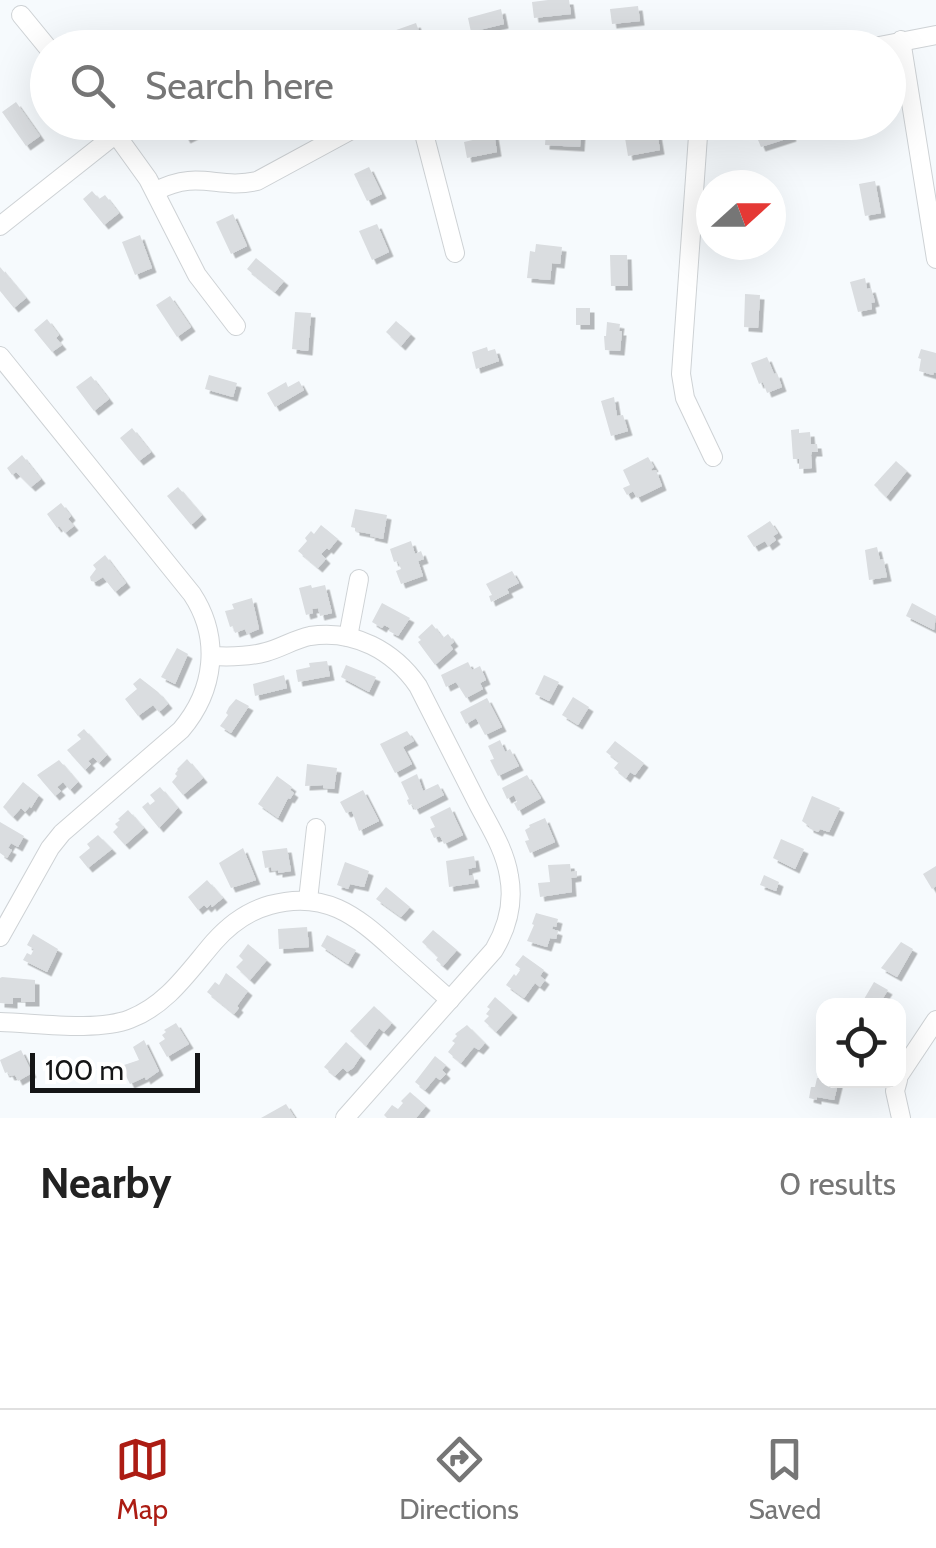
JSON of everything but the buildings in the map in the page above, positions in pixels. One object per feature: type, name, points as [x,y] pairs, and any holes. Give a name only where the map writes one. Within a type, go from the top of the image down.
[{"type":"street","points":[[21,15],[33,30]]},
{"type":"street","points":[[906,39],[936,35]]},
{"type":"street","points":[[906,71],[936,259]]},
{"type":"street","points":[[0,226],[97,140]]},
{"type":"street","points":[[120,140],[156,191],[198,275],[236,326]]},
{"type":"street","points":[[156,191],[190,179],[240,184],[256,180],[332,140]]},
{"type":"street","points":[[426,140],[455,253]]},
{"type":"street","points":[[698,140],[681,374],[685,398],[713,457]]},
{"type":"street","points":[[0,356],[192,594],[206,624],[211,656],[208,684],[194,714],[181,730],[62,833],[0,936]]},
{"type":"street","points":[[348,637],[359,579]]},
{"type":"street","points":[[211,656],[254,655],[309,636],[348,637],[378,647],[409,673],[508,867],[510,895],[504,930],[484,963],[344,1118]]},
{"type":"street","points":[[308,900],[316,828]]},
{"type":"street","points":[[0,1022],[96,1025],[132,1019],[161,1002],[218,937],[241,918],[264,906],[308,900],[336,907],[361,920],[450,1000]]},
{"type":"street","points":[[906,1067],[936,1020]]},
{"type":"street","points":[[896,1088],[901,1118]]}]
